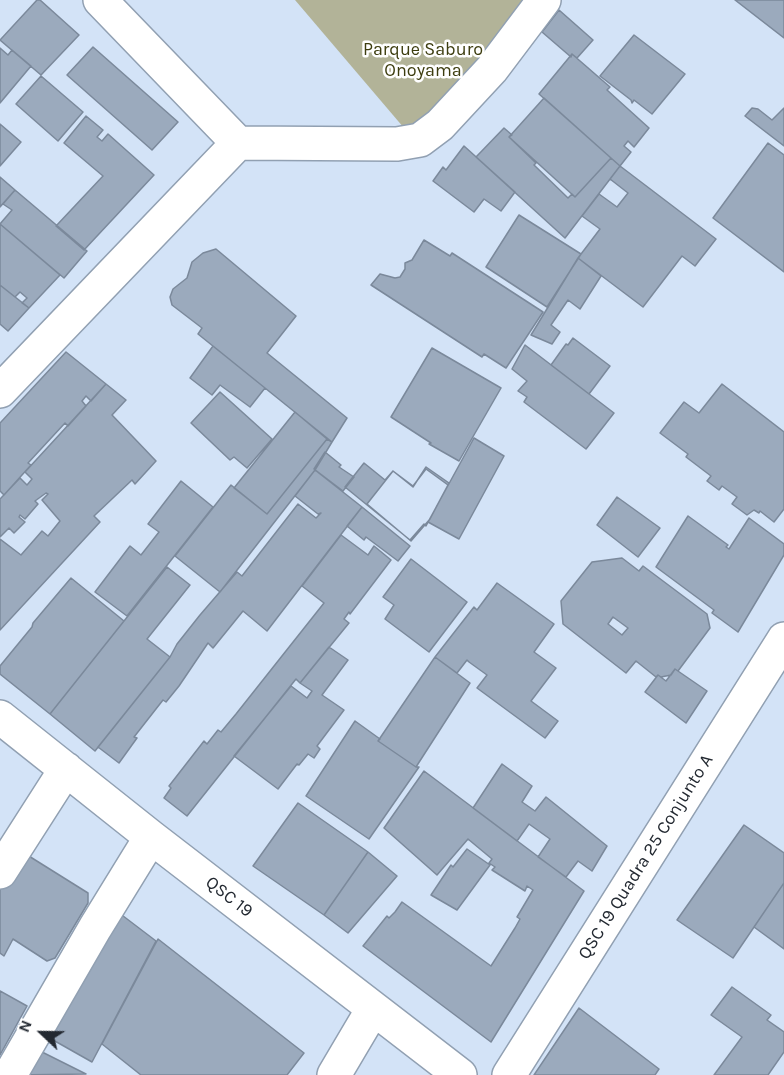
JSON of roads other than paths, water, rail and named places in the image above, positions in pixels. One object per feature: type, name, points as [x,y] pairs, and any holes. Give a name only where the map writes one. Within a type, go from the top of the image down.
[{"type":"street","points":[[100,0],[238,143],[397,144],[420,140],[440,125],[492,69],[544,0]]},
{"type":"street","points":[[0,391],[238,143]]},
{"type":"street","name":"QSC 19 Quadra 25 Conjunto A","points":[[509,1075],[784,639]]},
{"type":"street","name":"QSC 19","points":[[0,717],[151,837],[460,1075]]},
{"type":"street","points":[[0,872],[66,769]]},
{"type":"street","points":[[10,1075],[151,837]]},
{"type":"street","points":[[334,1075],[373,1009]]},
{"type":"park label","name":"Parque Saburo Onoyama","points":[[423,60]]}]
